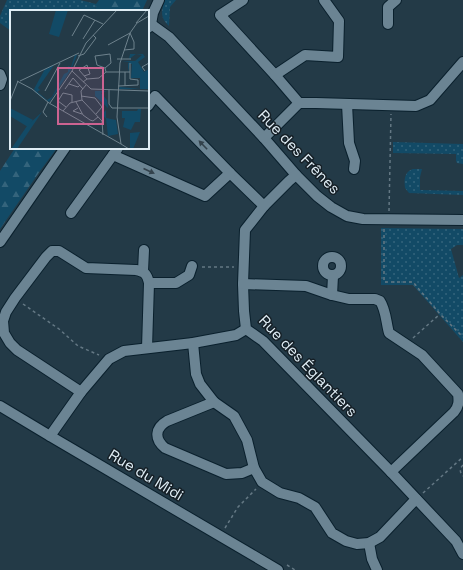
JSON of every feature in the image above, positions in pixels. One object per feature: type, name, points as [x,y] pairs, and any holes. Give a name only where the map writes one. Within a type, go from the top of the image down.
[{"type":"street","points":[[149,26],[159,0]]},
{"type":"street","points":[[243,0],[220,15],[276,75],[299,104]]},
{"type":"street","points":[[276,75],[305,55],[338,57],[339,21],[324,0]]},
{"type":"street","points":[[388,24],[388,7],[396,0]]},
{"type":"street","name":"Rue des Frênes","points":[[149,26],[169,36],[264,138],[296,175],[331,208],[347,216],[363,219],[386,216],[463,220]]},
{"type":"street","points":[[264,138],[299,104],[316,103],[416,106],[430,100],[463,62]]},
{"type":"street","points":[[0,74],[2,79],[0,85]]},
{"type":"street","points":[[149,105],[155,96],[264,206]]},
{"type":"street","points":[[347,104],[349,143],[355,161],[354,169]]},
{"type":"street","points":[[0,242],[64,149]]},
{"type":"street","points":[[71,213],[115,152],[205,196],[230,173]]},
{"type":"street","name":"Rue des Églantiers","points":[[296,175],[264,206],[245,230],[244,311],[246,329],[263,341],[391,472],[456,541],[463,554]]},
{"type":"street","points":[[143,271],[144,250]]},
{"type":"street","points":[[81,392],[17,350],[10,344],[4,333],[3,321],[6,312],[15,298],[52,251],[59,251],[86,268],[136,270],[143,271],[147,275],[149,283],[147,348]]},
{"type":"street","points":[[149,283],[176,283],[189,275],[192,266]]},
{"type":"street","points":[[332,295],[333,276]]},
{"type":"street","points":[[244,284],[306,286],[349,299],[380,300],[384,307],[389,333],[422,355],[458,394],[458,404],[454,412],[391,472]]},
{"type":"street","points":[[50,436],[81,392],[109,359],[124,351],[236,335],[246,329]]},
{"type":"street","points":[[193,342],[195,363],[200,384],[214,402],[234,416],[247,440],[254,468],[262,482],[280,493],[299,498],[315,507],[332,533],[346,541],[357,544],[369,543],[380,537],[416,499]]},
{"type":"street","points":[[214,402],[162,424],[158,429],[157,435],[161,445],[226,474],[242,473],[254,468]]},
{"type":"street","name":"Rue du Midi","points":[[0,406],[278,570]]},
{"type":"street","points":[[369,543],[372,559],[377,570]]},
{"type":"path","points":[[391,105],[384,282],[413,282],[440,314],[463,337]]},
{"type":"path","points":[[192,266],[244,268]]},
{"type":"path","points":[[15,298],[59,328],[78,346],[109,359]]},
{"type":"path","points":[[406,345],[440,314]]},
{"type":"path","points":[[416,499],[463,457]]},
{"type":"path","points":[[463,465],[460,472],[463,476]]},
{"type":"path","points":[[224,530],[238,506],[262,482]]},
{"type":"green space","points":[[7,0],[80,0],[96,4],[95,10],[10,10],[10,30],[0,23],[0,16]]},
{"type":"green space","points":[[99,0],[147,0],[142,10],[95,10],[96,4]]},
{"type":"green space","points":[[165,0],[176,0],[170,7],[169,26],[164,20],[162,14]]},
{"type":"green space","points":[[393,142],[463,144],[463,164],[457,163],[456,154],[393,153]]},
{"type":"green space","points":[[14,149],[56,149],[0,229],[0,171]]},
{"type":"green space","points":[[413,169],[422,169],[420,177],[420,190],[463,191],[463,195],[409,193],[405,188],[405,179],[406,174]]},
{"type":"green space","points":[[381,228],[463,229],[463,245],[457,245],[451,249],[459,278],[463,275],[463,342],[413,285],[381,285]]}]
